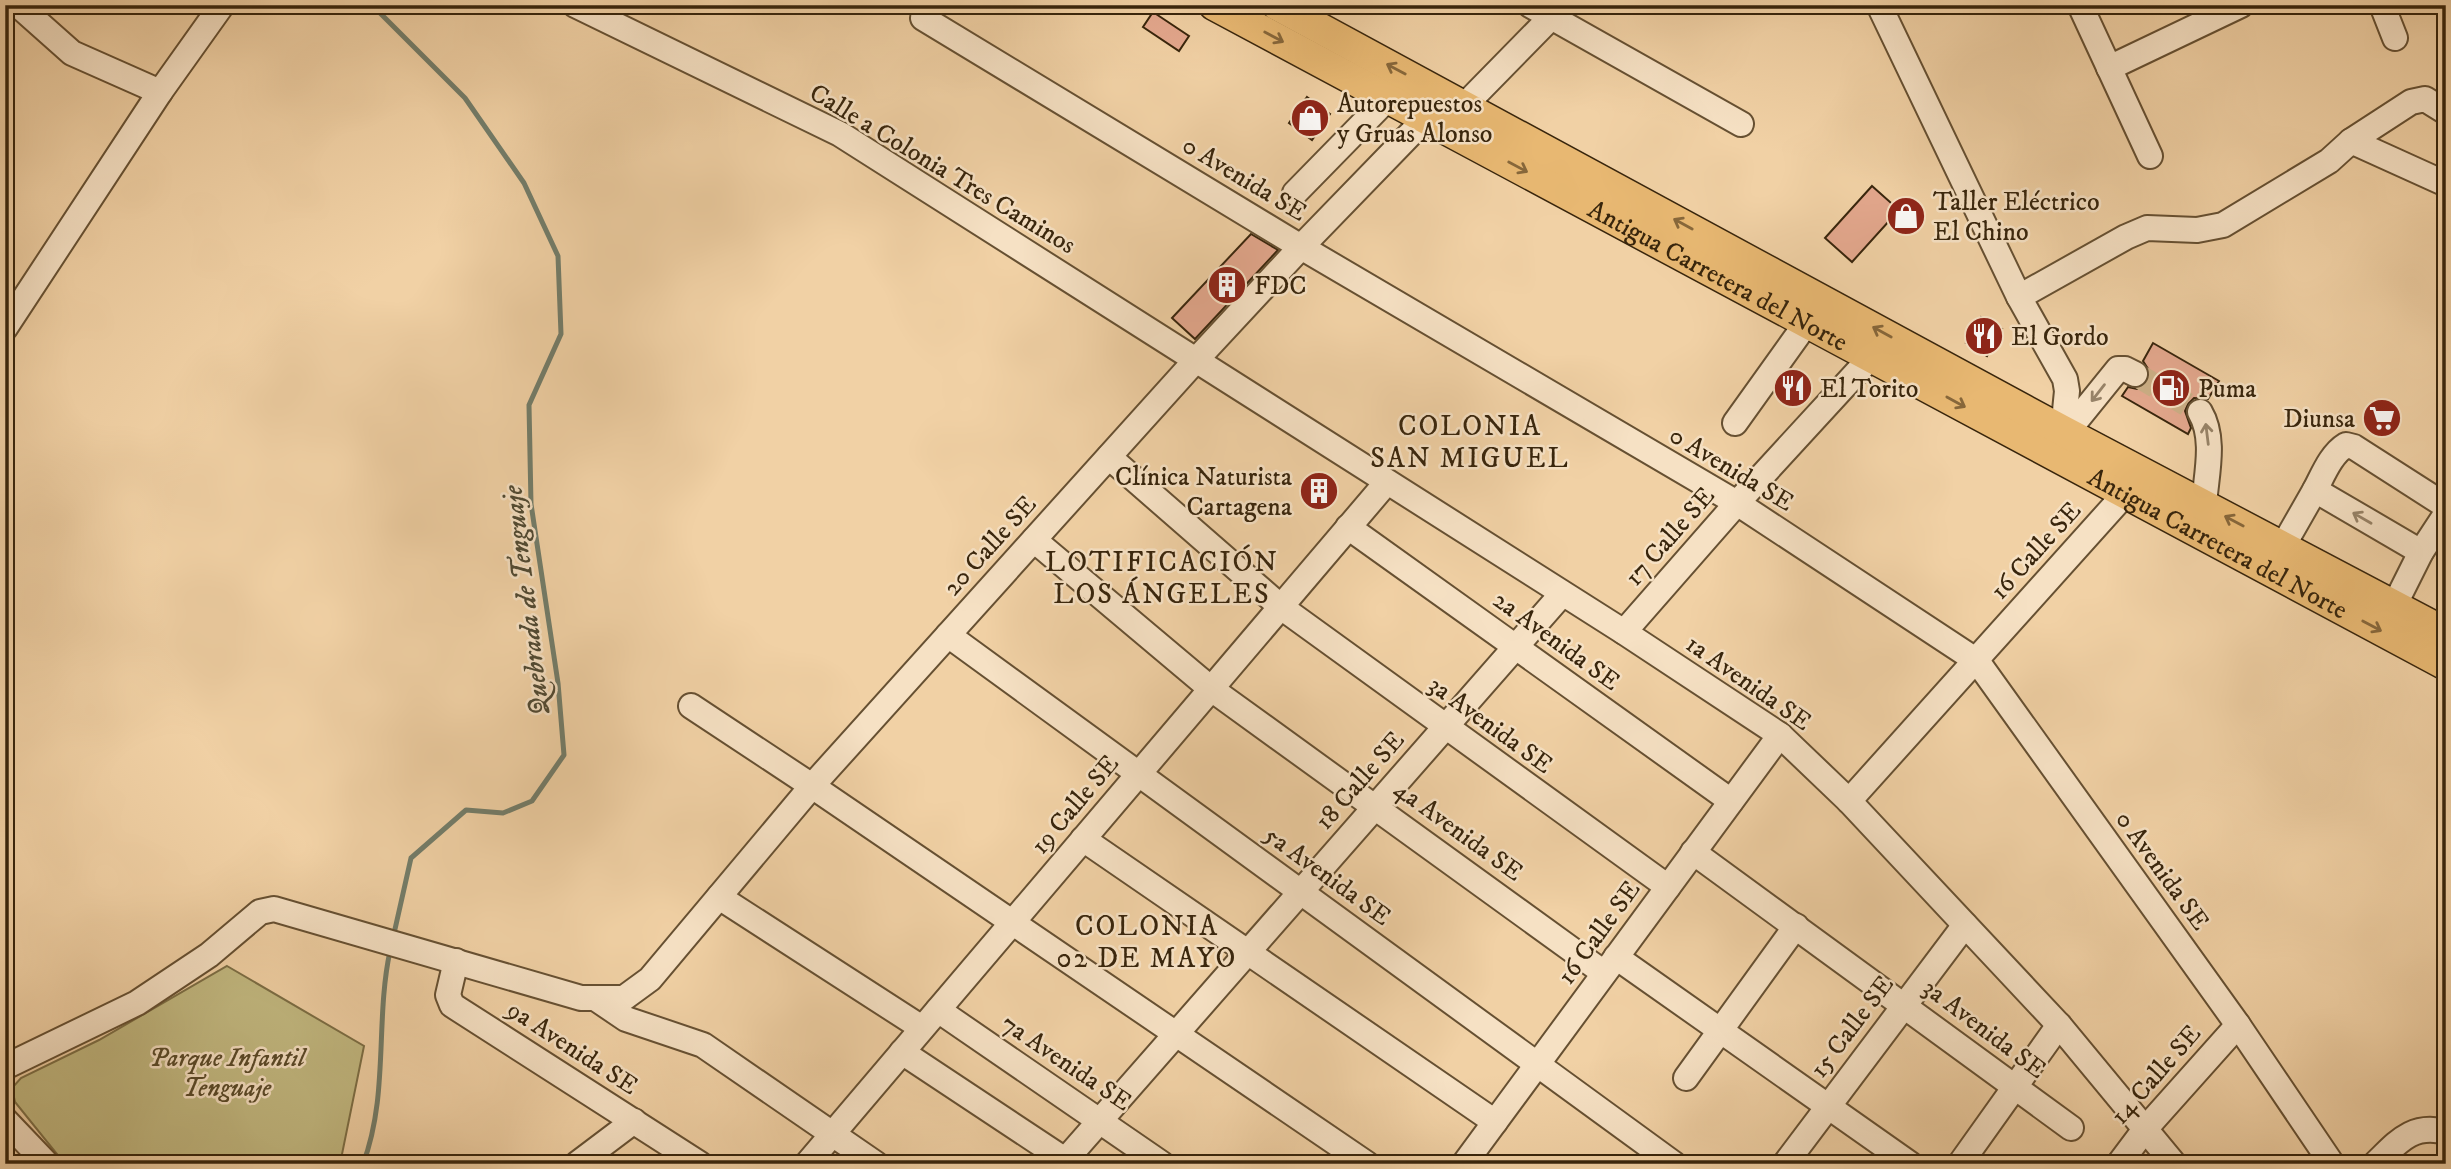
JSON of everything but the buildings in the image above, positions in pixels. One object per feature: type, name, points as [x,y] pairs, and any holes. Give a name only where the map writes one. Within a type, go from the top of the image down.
[{"type":"main road","name":"Antigua Carretera del Norte","points":[[1213,5],[1427,117],[2446,665]]},
{"type":"main road","name":"Antigua Carretera del Norte","points":[[1277,5],[1310,13],[1465,105],[2065,432],[2446,633]]},
{"type":"street","points":[[18,5],[72,53],[159,92]]},
{"type":"street","points":[[5,328],[159,92],[222,5]]},
{"type":"street","name":"Calle a Colonia Tres Caminos","points":[[575,5],[840,134],[1196,360]]},
{"type":"street","points":[[1879,5],[2019,297],[2065,379],[2065,432]]},
{"type":"street","points":[[2080,5],[2150,156]]},
{"type":"street","points":[[2109,68],[2241,5]]},
{"type":"street","points":[[2382,5],[2395,38]]},
{"type":"street","points":[[1465,105],[1548,9],[1741,124]]},
{"type":"street","name":"0 Avenida SE","points":[[923,18],[1301,247],[1737,503],[1977,661],[2238,1025],[2332,1164]]},
{"type":"street","points":[[1295,193],[1389,97]]},
{"type":"street","points":[[2019,297],[2147,228],[2197,230],[2223,225],[2329,161],[2351,141],[2411,102],[2425,99],[2446,112]]},
{"type":"street","name":"20 Calle SE","points":[[595,998],[624,998],[650,979],[811,786],[1196,360],[1427,117]]},
{"type":"street","points":[[2351,141],[2446,184]]},
{"type":"street","points":[[1735,423],[1808,321]]},
{"type":"street","name":"17 Calle SE","points":[[1624,632],[1737,503],[1872,356]]},
{"type":"street","name":"1a Avenida SE","points":[[1196,360],[1780,734],[1849,801],[2059,1025],[2174,1164]]},
{"type":"street","points":[[2065,432],[2118,369],[2135,374]]},
{"type":"street","points":[[2200,412],[2207,424],[2209,443],[2204,505]]},
{"type":"street","points":[[2283,546],[2333,458],[2346,446],[2354,447],[2446,506]]},
{"type":"street","name":"3a Avenida SE","points":[[1108,457],[1281,607],[1668,887]]},
{"type":"street","name":"19 Calle SE","points":[[807,1164],[1387,482]]},
{"type":"street","points":[[2315,490],[2421,552]]},
{"type":"street","name":"16 Calle SE","points":[[1849,801],[2124,494]]},
{"type":"street","points":[[2393,606],[2421,552],[2446,514]]},
{"type":"street","name":"2a Avenida SE","points":[[1348,527],[1731,801]]},
{"type":"street","name":"4a Avenida SE","points":[[1034,540],[1210,688],[1376,806],[1610,965],[1720,1031],[1910,1164]]},
{"type":"street","name":"18 Calle SE","points":[[1066,1163],[1562,593]]},
{"type":"street","name":"5a Avenida SE","points":[[948,635],[1674,1164]]},
{"type":"street","points":[[691,706],[1367,1164]]},
{"type":"street","name":"16 Calle SE","points":[[1464,1164],[1780,734]]},
{"type":"street","points":[[1083,839],[1495,1122]]},
{"type":"street","name":"3a Avenida SE","points":[[1693,852],[2071,1128]]},
{"type":"street","name":"7a Avenida SE","points":[[719,897],[1100,1121],[1162,1164]]},
{"type":"street","points":[[5,1067],[137,1003],[208,955],[260,912],[274,909],[581,998],[595,998],[626,1019],[703,1045],[876,1164]]},
{"type":"street","name":"15 Calle SE","points":[[1785,1164],[1965,925]]},
{"type":"street","points":[[1686,1078],[1796,926]]},
{"type":"street","name":"9a Avenida SE","points":[[456,961],[448,995],[452,1005],[700,1164]]},
{"type":"street","points":[[1960,1164],[2059,1025]]},
{"type":"street","name":"14 Calle SE","points":[[2119,1164],[2146,1128],[2238,1025]]},
{"type":"street","points":[[902,1052],[1066,1163]]},
{"type":"street","points":[[5,1120],[47,1164]]},
{"type":"street","points":[[577,1164],[634,1121]]},
{"type":"street","points":[[2375,1164],[2401,1139],[2417,1130],[2433,1128],[2446,1132]]},
{"type":"green space","name":"Parque Infantil Tenguaje","points":[[227,966],[364,1046],[340,1164],[63,1164],[15,1102],[12,1088],[21,1078],[99,1040]]},
{"type":"waterway","name":"Quebrada de Tenguaje","points":[[372,5],[465,98],[524,183],[558,256],[561,334],[529,405],[531,504],[558,683],[564,755],[532,801],[503,813],[466,810],[411,858],[393,938]]},
{"type":"waterway","name":"Quebrada de Tenguaje","points":[[363,1164],[376,1111],[383,1004],[390,951]]},
{"type":"tunnel","points":[[2135,374],[2200,412]]},
{"type":"place","name":"Autorepuestos y Gruas Alonso","points":[[1310,118]]},
{"type":"place","name":"Taller Eléctrico El Chino","points":[[1906,216]]},
{"type":"place","name":"FDC","points":[[1227,285]]},
{"type":"place","name":"El Gordo","points":[[1984,336]]},
{"type":"place","name":"El Torito","points":[[1793,388]]},
{"type":"place","name":"Puma","points":[[2171,388]]},
{"type":"place","name":"Diunsa","points":[[2382,418]]},
{"type":"place","name":"Clínica Naturista Cartagena","points":[[1319,491]]},
{"type":"district","name":"COLONIA SAN MIGUEL","points":[[1470,441]]},
{"type":"district","name":"LOTIFICACIÓN LOS ÁNGELES","points":[[1162,577]]},
{"type":"district","name":"COLONIA 02 DE MAYO","points":[[1147,941]]}]
